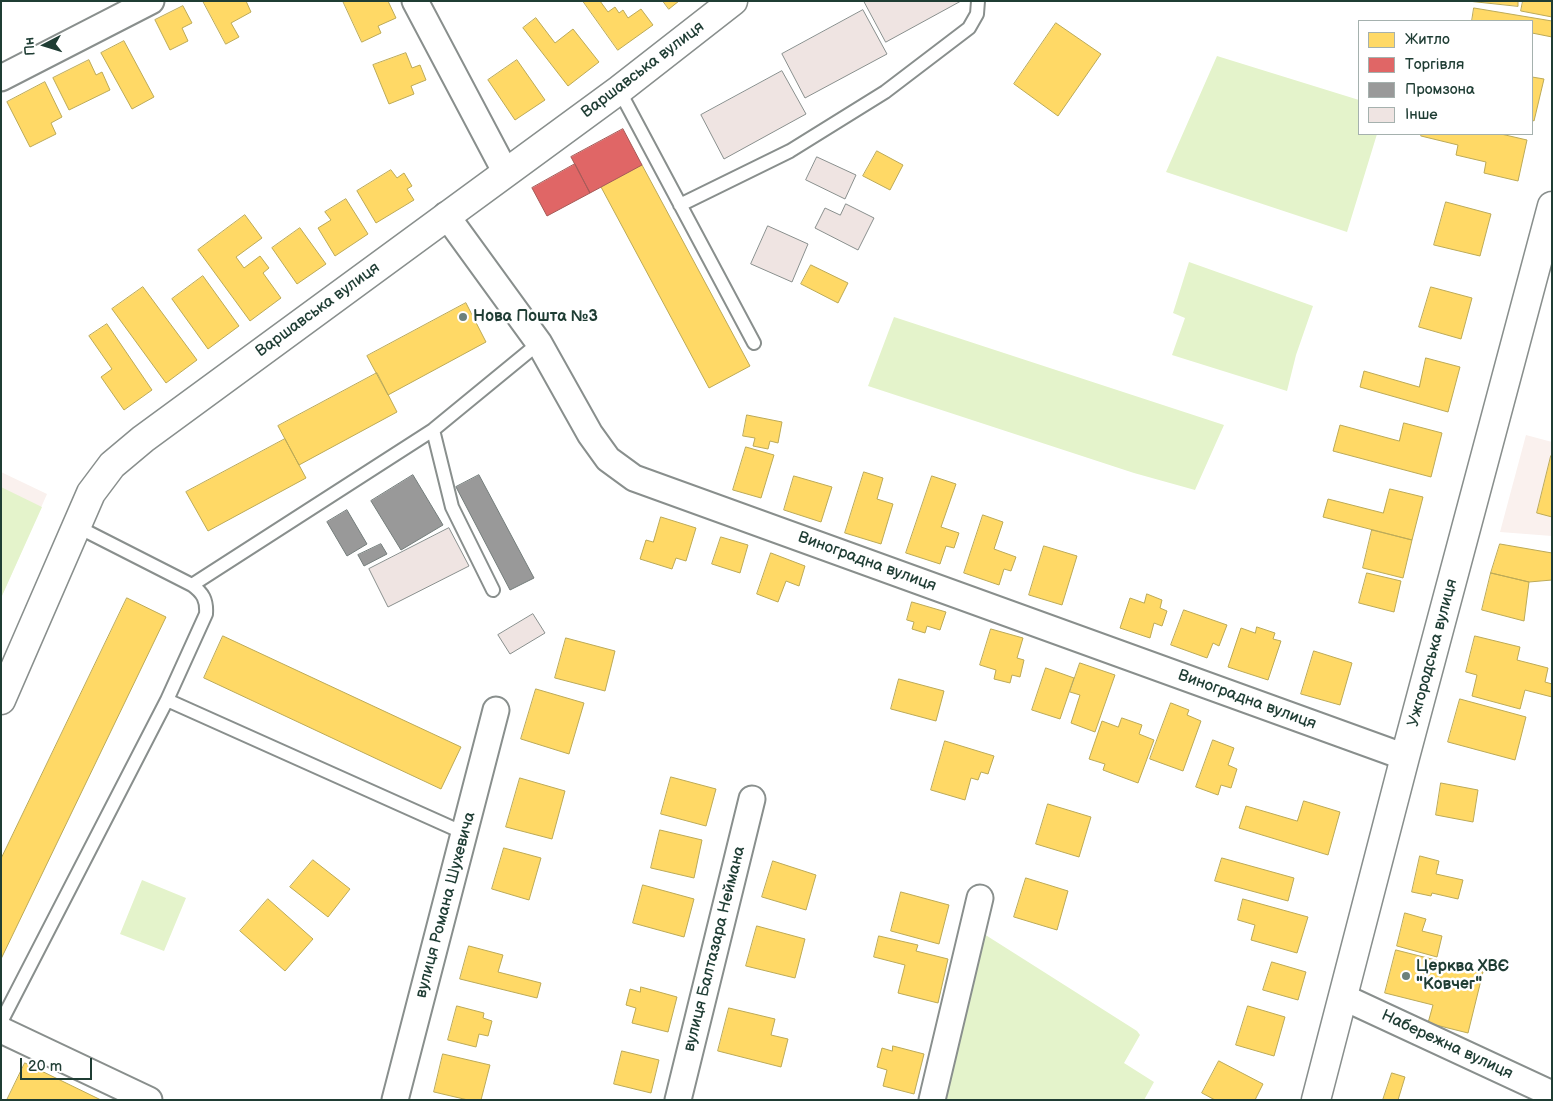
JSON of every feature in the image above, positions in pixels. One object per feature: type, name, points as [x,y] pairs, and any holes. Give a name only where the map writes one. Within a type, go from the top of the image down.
[{"type":"street","points":[[1,78],[151,1]]},
{"type":"street","points":[[415,1],[506,173]]},
{"type":"street","name":"Варшавська вулиця","points":[[1,700],[91,493],[112,466],[137,445],[446,215],[619,90],[733,1]]},
{"type":"street","name":"Ужгородська вулиця","points":[[1316,1100],[1552,206]]},
{"type":"street","name":"Виноградна вулиця","points":[[446,215],[539,343],[590,434],[608,460],[634,478],[1405,757]]},
{"type":"street","name":"вулиця Романа Шухевича","points":[[395,1100],[496,710]]},
{"type":"street","name":"вулиця Балтазара Неймана","points":[[678,1100],[752,798]]},
{"type":"street","points":[[932,1100],[980,898]]},
{"type":"street","name":"Набережна вулиця","points":[[1343,997],[1552,1094]]},
{"type":"street","points":[[1,1030],[149,1100]]},
{"type":"lane","points":[[680,205],[790,151],[885,92],[969,28],[977,14],[978,1]]},
{"type":"lane","points":[[619,90],[754,343]]},
{"type":"lane","points":[[192,585],[433,430],[539,343]]},
{"type":"lane","points":[[433,430],[452,507],[493,590]]},
{"type":"lane","points":[[1,1022],[167,700],[206,614],[207,604],[202,592],[192,585],[76,526]]},
{"type":"lane","points":[[167,700],[464,832]]},
{"type":"shaded area","points":[[1526,435],[1552,442],[1552,536],[1500,532]]},
{"type":"shaded area","points":[[1,472],[47,494],[1,598]]},
{"type":"green space","points":[[1217,56],[1358,100],[1358,135],[1377,135],[1347,232],[1166,172]]},
{"type":"green space","points":[[1189,262],[1313,306],[1296,355],[1287,391],[1172,355],[1185,318],[1173,313]]},
{"type":"green space","points":[[894,317],[1224,425],[1195,490],[1134,473],[868,386]]},
{"type":"green space","points":[[1,487],[42,507],[1,598]]},
{"type":"green space","points":[[142,880],[186,898],[164,951],[120,934]]},
{"type":"green space","points":[[984,934],[1137,1031],[1140,1035],[1124,1063],[1154,1082],[1144,1100],[946,1100]]},
{"type":"building: Житло","points":[[203,1],[246,1],[251,12],[231,23],[239,37],[226,44]]},
{"type":"building: Житло","points":[[343,1],[388,1],[396,18],[378,26],[381,33],[362,42]]},
{"type":"building: Житло","points":[[583,1],[600,1],[608,12],[615,7],[619,13],[623,10],[628,18],[641,9],[653,25],[618,50]]},
{"type":"building: Житло","points":[[663,1],[679,1],[669,9]]},
{"type":"building: Житло","points":[[1468,1],[1518,1],[1518,6]]},
{"type":"building: Житло","points":[[1523,1],[1552,1],[1552,17],[1521,11]]},
{"type":"building: Житло","points":[[183,6],[192,23],[182,28],[188,41],[170,50],[155,20]]},
{"type":"building: Житло","points":[[1474,8],[1552,21],[1552,37],[1533,33],[1533,20],[1472,20]]},
{"type":"building: Житло","points":[[536,18],[555,43],[573,29],[599,62],[568,86],[523,28]]},
{"type":"building: Житло","points":[[1056,23],[1101,54],[1058,116],[1014,84]]},
{"type":"building: Житло","points":[[124,41],[154,97],[132,109],[101,53]]},
{"type":"building: Житло","points":[[406,53],[412,68],[420,65],[426,80],[411,86],[414,94],[389,104],[373,65]]},
{"type":"building: Житло","points":[[89,60],[96,75],[102,72],[110,90],[69,110],[53,78]]},
{"type":"building: Житло","points":[[517,60],[545,100],[515,120],[488,80]]},
{"type":"building: Житло","points":[[1533,77],[1544,79],[1533,120]]},
{"type":"building: Житло","points":[[45,82],[62,117],[51,123],[56,134],[30,147],[7,102]]},
{"type":"building: Житло","points":[[1505,135],[1527,140],[1518,181],[1484,173],[1486,162],[1456,155],[1458,145],[1421,136]]},
{"type":"building: Житло","points":[[877,151],[903,165],[890,190],[863,176]]},
{"type":"building: Житло","points":[[642,165],[750,366],[709,388],[601,187]]},
{"type":"building: Житло","points":[[391,170],[397,178],[404,173],[412,186],[407,189],[414,200],[376,223],[357,191]]},
{"type":"building: Житло","points":[[346,199],[368,234],[335,256],[318,228],[331,220],[325,212]]},
{"type":"building: Житло","points":[[1446,202],[1491,214],[1480,256],[1434,245]]},
{"type":"building: Житло","points":[[245,215],[262,238],[236,257],[244,268],[260,256],[269,268],[263,273],[281,298],[250,321],[198,250]]},
{"type":"building: Житло","points":[[300,228],[326,264],[297,284],[272,248]]},
{"type":"building: Житло","points":[[811,265],[848,283],[838,303],[801,284]]},
{"type":"building: Житло","points":[[203,276],[239,326],[208,349],[172,299]]},
{"type":"building: Житло","points":[[143,287],[197,360],[166,383],[112,309]]},
{"type":"building: Житло","points":[[1431,287],[1472,298],[1461,339],[1419,327]]},
{"type":"building: Житло","points":[[466,303],[486,342],[388,395],[367,356]]},
{"type":"building: Житло","points":[[107,324],[152,390],[124,410],[101,377],[112,369],[89,336]]},
{"type":"building: Житло","points":[[1426,358],[1460,367],[1448,412],[1360,387],[1364,371],[1419,387]]},
{"type":"building: Житло","points":[[377,373],[397,412],[299,465],[278,426]]},
{"type":"building: Житло","points":[[747,415],[782,422],[778,443],[770,441],[768,449],[753,446],[755,438],[743,436]]},
{"type":"building: Житло","points":[[1404,423],[1442,433],[1431,477],[1333,451],[1340,425],[1399,441]]},
{"type":"building: Житло","points":[[285,439],[306,478],[208,531],[186,492]]},
{"type":"building: Житло","points":[[746,447],[774,455],[761,498],[733,490]]},
{"type":"building: Житло","points":[[1552,457],[1552,517],[1537,513]]},
{"type":"building: Житло","points":[[864,472],[883,478],[877,499],[893,504],[881,544],[845,533]]},
{"type":"building: Житло","points":[[794,476],[832,487],[821,522],[784,510]]},
{"type":"building: Житло","points":[[932,476],[956,484],[941,527],[959,533],[954,548],[946,546],[940,564],[906,553]]},
{"type":"building: Житло","points":[[1390,489],[1423,497],[1412,540],[1323,517],[1328,499],[1383,513]]},
{"type":"building: Житло","points":[[983,515],[1003,522],[994,549],[1016,557],[1011,571],[1004,569],[999,585],[964,573]]},
{"type":"building: Житло","points":[[661,517],[696,528],[686,561],[676,558],[672,569],[640,559],[646,540],[653,542]]},
{"type":"building: Житло","points":[[1372,530],[1412,540],[1403,578],[1363,568]]},
{"type":"building: Житло","points":[[721,537],[748,545],[740,573],[712,564]]},
{"type":"building: Житло","points":[[1500,544],[1552,553],[1552,580],[1529,582],[1491,573]]},
{"type":"building: Житло","points":[[1044,546],[1077,556],[1062,605],[1029,595]]},
{"type":"building: Житло","points":[[771,553],[805,566],[799,586],[786,581],[778,602],[757,594]]},
{"type":"building: Житло","points":[[1367,573],[1401,581],[1394,612],[1359,603]]},
{"type":"building: Житло","points":[[1491,573],[1529,582],[1524,621],[1482,610]]},
{"type":"building: Житло","points":[[1147,594],[1162,600],[1160,608],[1167,611],[1162,626],[1154,623],[1150,638],[1120,628],[1130,598],[1144,603]]},
{"type":"building: Житло","points":[[127,598],[166,617],[1,959],[1,859]]},
{"type":"building: Житло","points":[[912,602],[946,612],[940,630],[927,626],[925,633],[912,629],[914,622],[907,620]]},
{"type":"building: Житло","points":[[1184,610],[1227,625],[1219,646],[1213,643],[1207,658],[1171,645]]},
{"type":"building: Житло","points":[[1257,627],[1275,633],[1273,639],[1281,641],[1268,680],[1228,667],[1241,628],[1255,633]]},
{"type":"building: Житло","points":[[991,629],[1023,638],[1017,658],[1024,660],[1020,677],[1012,675],[1010,683],[994,679],[996,670],[980,665]]},
{"type":"building: Житло","points":[[223,636],[461,747],[441,789],[204,678]]},
{"type":"building: Житло","points":[[1475,636],[1520,647],[1517,660],[1548,668],[1545,682],[1552,684],[1552,697],[1525,690],[1520,709],[1472,696],[1477,675],[1466,672]]},
{"type":"building: Житло","points":[[566,638],[615,651],[605,691],[555,678]]},
{"type":"building: Житло","points":[[1314,651],[1352,663],[1340,705],[1301,694]]},
{"type":"building: Житло","points":[[1080,663],[1115,675],[1095,732],[1071,723],[1080,695],[1070,692]]},
{"type":"building: Житло","points":[[1046,668],[1074,678],[1060,719],[1032,710]]},
{"type":"building: Житло","points":[[899,679],[944,691],[936,721],[891,709]]},
{"type":"building: Житло","points":[[536,689],[584,703],[569,754],[521,739]]},
{"type":"building: Житло","points":[[1460,699],[1526,717],[1515,760],[1448,742]]},
{"type":"building: Житло","points":[[1171,703],[1189,710],[1187,715],[1201,721],[1183,771],[1150,759]]},
{"type":"building: Житло","points":[[1122,718],[1142,725],[1139,734],[1154,740],[1138,783],[1103,770],[1105,764],[1089,759],[1102,721],[1118,727]]},
{"type":"building: Житло","points":[[1213,740],[1234,748],[1228,765],[1237,769],[1231,788],[1221,785],[1218,795],[1196,787]]},
{"type":"building: Житло","points":[[945,741],[994,756],[988,774],[981,772],[978,780],[971,778],[965,800],[931,790]]},
{"type":"building: Житло","points":[[671,777],[716,789],[706,826],[661,814]]},
{"type":"building: Житло","points":[[520,778],[565,791],[552,839],[506,827]]},
{"type":"building: Житло","points":[[1441,783],[1478,790],[1473,822],[1436,815]]},
{"type":"building: Житло","points":[[1304,801],[1340,812],[1328,855],[1239,828],[1246,806],[1297,821]]},
{"type":"building: Житло","points":[[1048,804],[1091,817],[1079,857],[1036,844]]},
{"type":"building: Житло","points":[[660,830],[702,840],[694,878],[651,868]]},
{"type":"building: Житло","points":[[504,848],[541,858],[529,900],[492,889]]},
{"type":"building: Житло","points":[[1420,856],[1439,861],[1436,874],[1463,880],[1458,899],[1432,893],[1431,896],[1412,892]]},
{"type":"building: Житло","points":[[1222,858],[1294,878],[1288,901],[1215,881]]},
{"type":"building: Житло","points":[[313,860],[350,889],[328,917],[290,887]]},
{"type":"building: Житло","points":[[773,861],[816,875],[806,910],[762,897]]},
{"type":"building: Житло","points":[[1026,878],[1068,891],[1057,930],[1014,917]]},
{"type":"building: Житло","points":[[643,885],[694,899],[684,937],[633,923]]},
{"type":"building: Житло","points":[[901,892],[949,905],[939,944],[891,931]]},
{"type":"building: Житло","points":[[268,899],[313,939],[285,971],[240,931]]},
{"type":"building: Житло","points":[[1243,899],[1308,917],[1297,953],[1251,940],[1255,925],[1238,920]]},
{"type":"building: Житло","points":[[1405,913],[1426,919],[1422,931],[1442,936],[1437,957],[1397,946]]},
{"type":"building: Житло","points":[[757,926],[805,939],[795,978],[746,966]]},
{"type":"building: Житло","points":[[879,936],[918,945],[916,951],[948,959],[938,1003],[898,993],[905,965],[874,957]]},
{"type":"building: Житло","points":[[469,946],[503,955],[498,972],[541,983],[537,998],[460,979]]},
{"type":"building: Житло","points":[[1396,950],[1483,972],[1468,1033],[1428,1023],[1433,1005],[1385,993]]},
{"type":"building: Житло","points":[[1272,962],[1306,972],[1298,1000],[1263,990]]},
{"type":"building: Житло","points":[[641,987],[677,997],[668,1032],[632,1023],[636,1008],[626,1005],[630,989],[640,992]]},
{"type":"building: Житло","points":[[457,1006],[484,1013],[483,1018],[492,1021],[488,1036],[479,1034],[476,1047],[448,1040]]},
{"type":"building: Житло","points":[[1248,1006],[1285,1017],[1274,1056],[1236,1045]]},
{"type":"building: Житло","points":[[729,1008],[775,1019],[771,1035],[788,1039],[781,1067],[718,1051]]},
{"type":"building: Житло","points":[[893,1046],[924,1054],[914,1094],[883,1086],[887,1070],[877,1067],[882,1048],[892,1051]]},
{"type":"building: Житло","points":[[622,1051],[659,1060],[651,1093],[614,1084]]},
{"type":"building: Житло","points":[[443,1054],[490,1065],[481,1100],[468,1100],[434,1092]]},
{"type":"building: Житло","points":[[1219,1061],[1263,1084],[1255,1100],[1215,1100],[1202,1093]]},
{"type":"building: Житло","points":[[25,1063],[101,1100],[7,1100]]},
{"type":"building: Житло","points":[[1392,1073],[1405,1077],[1398,1100],[1383,1100]]},
{"type":"building: Торгівля","points":[[623,129],[642,165],[590,193],[571,157]]},
{"type":"building: Торгівля","points":[[575,164],[590,193],[547,216],[532,188]]},
{"type":"building: Промзона","points":[[413,475],[443,525],[401,550],[371,501]]},
{"type":"building: Промзона","points":[[479,475],[534,578],[510,590],[456,487]]},
{"type":"building: Промзона","points":[[347,510],[367,544],[347,556],[327,522]]},
{"type":"building: Промзона","points":[[381,544],[387,554],[364,566],[358,555]]},
{"type":"building: Інше","points":[[864,1],[961,1],[886,42]]},
{"type":"building: Інше","points":[[863,10],[887,54],[805,98],[782,54]]},
{"type":"building: Інше","points":[[782,71],[806,114],[724,159],[701,115]]},
{"type":"building: Інше","points":[[817,157],[856,175],[845,199],[806,180]]},
{"type":"building: Інше","points":[[846,204],[874,218],[858,250],[815,228],[825,208],[840,215]]},
{"type":"building: Інше","points":[[768,226],[808,244],[792,282],[751,264]]},
{"type":"building: Інше","points":[[449,528],[469,566],[388,607],[369,569]]},
{"type":"building: Інше","points":[[533,614],[545,633],[510,654],[498,635]]},
{"type":"place","name":"Нова Пошта №3","points":[[463,317]]},
{"type":"place","name":"Церква ХВЄ \"Ковчег\"","points":[[1406,976]]}]
